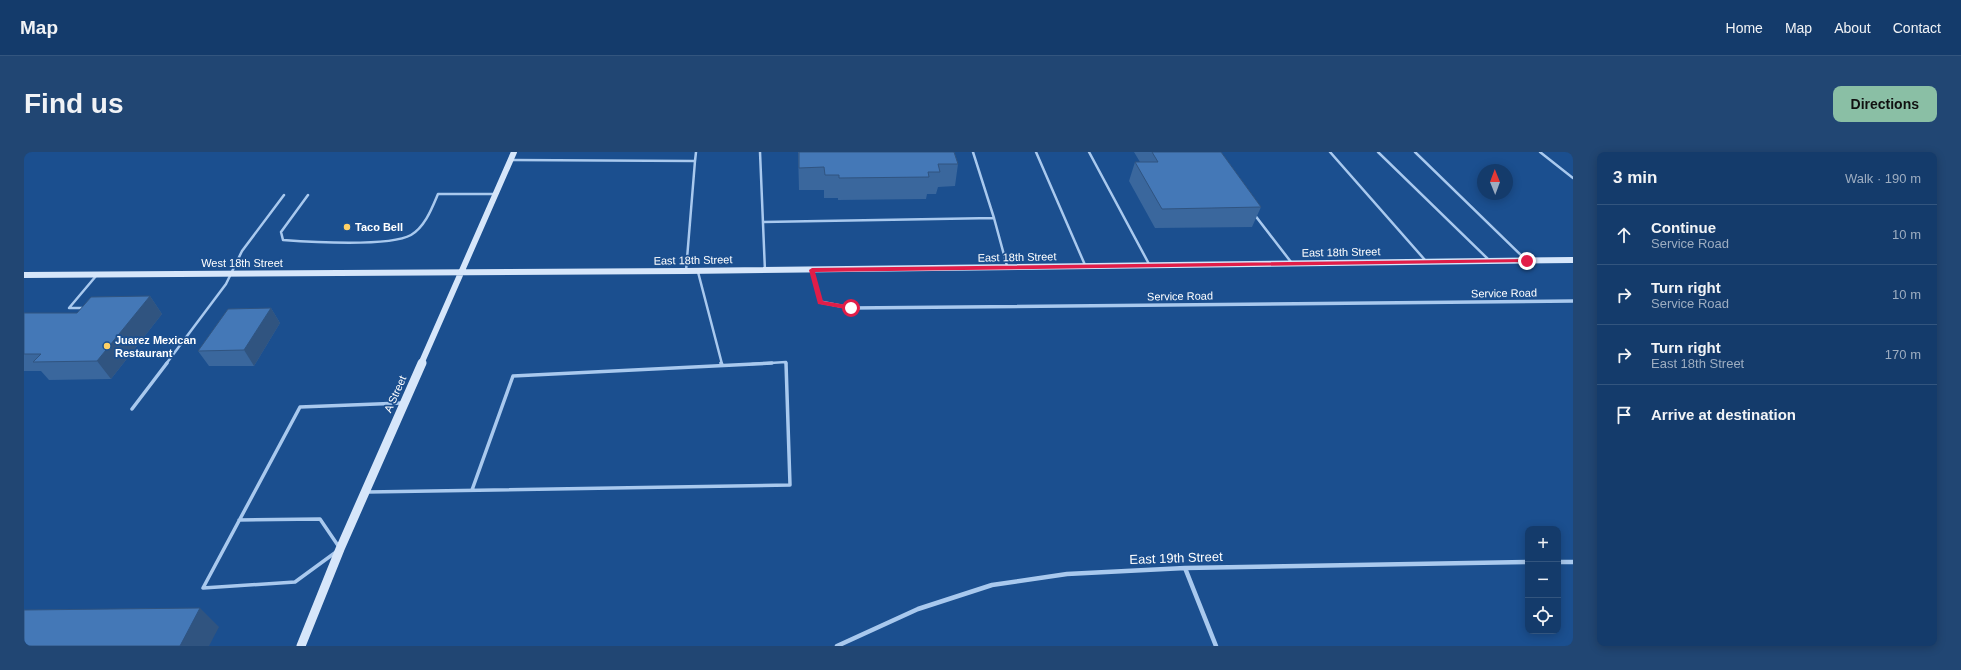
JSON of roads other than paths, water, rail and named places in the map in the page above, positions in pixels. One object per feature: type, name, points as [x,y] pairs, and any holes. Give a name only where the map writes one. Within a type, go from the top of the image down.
[{"type":"main road","name":"A Street","points":[[301,646],[340,549],[494,194],[514,152]]},
{"type":"main road","name":"East 18th Street","points":[[460,273],[764,271],[1573,260]]},
{"type":"main road","name":"West 18th Street","points":[[24,275],[460,273]]},
{"type":"street","name":"Service Road","points":[[812,270],[820,302],[851,308],[1573,301]]},
{"type":"street","name":"East 19th Street","points":[[837,646],[918,609],[992,585],[1067,574],[1185,568],[1525,562]]},
{"type":"street","points":[[1561,562],[1573,562]]},
{"type":"street","points":[[1185,568],[1216,646]]},
{"type":"lane","points":[[686,271],[696,152]]},
{"type":"lane","points":[[760,152],[764,271]]},
{"type":"lane","points":[[973,152],[994,218],[1007,268]]},
{"type":"lane","points":[[1036,152],[1086,267]]},
{"type":"lane","points":[[1089,152],[1150,266]]},
{"type":"lane","points":[[1330,152],[1427,262]]},
{"type":"lane","points":[[1378,152],[1490,261]]},
{"type":"lane","points":[[1415,152],[1527,261]]},
{"type":"lane","points":[[1540,152],[1573,178]]},
{"type":"lane","points":[[510,160],[695,161]]},
{"type":"lane","points":[[308,195],[281,232],[283,240],[299,242],[392,241],[410,236],[422,226],[438,194],[494,194]]},
{"type":"lane","points":[[132,409],[226,284],[242,251],[284,195]]},
{"type":"lane","points":[[1250,208],[1292,264]]},
{"type":"lane","points":[[763,222],[994,218]]},
{"type":"lane","points":[[698,271],[722,365]]},
{"type":"lane","points":[[90,307],[69,308],[98,274]]},
{"type":"lane","points":[[366,492],[790,485],[786,362],[513,376],[472,490]]},
{"type":"lane","points":[[239,520],[320,519],[340,549],[295,582],[203,588],[239,520],[300,407],[404,403]]},
{"type":"place","name":"Taco Bell","points":[[347,227]]},
{"type":"place","name":"Juarez Mexican Restaurant","points":[[107,346]]}]
